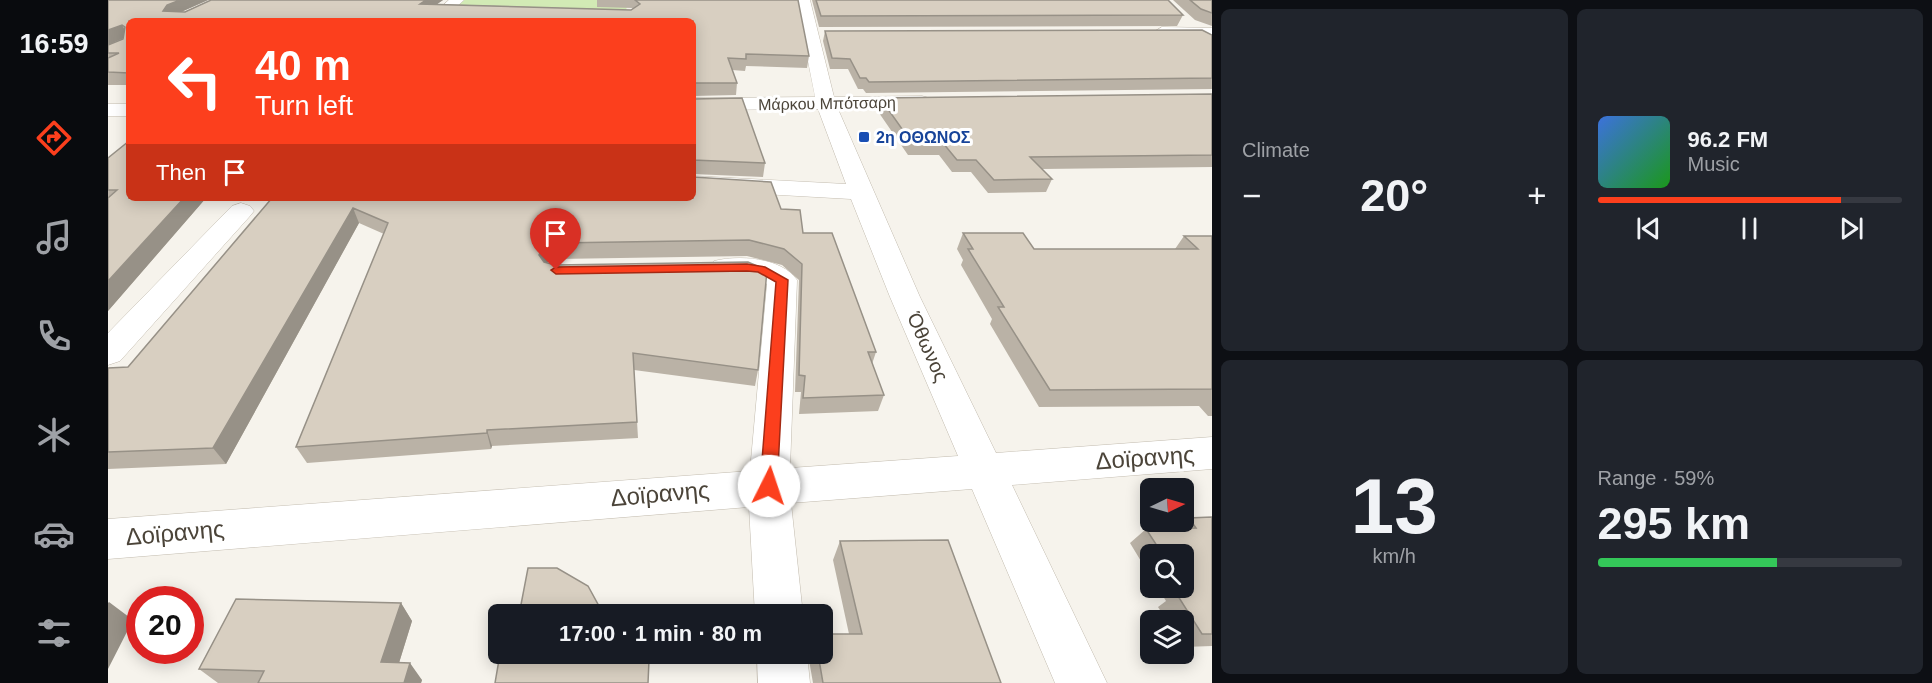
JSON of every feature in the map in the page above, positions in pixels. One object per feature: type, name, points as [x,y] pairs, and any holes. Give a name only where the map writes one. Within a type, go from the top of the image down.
[{"type":"street","name":"Όθωνος","points":[[803,0],[815,34],[825,103],[861,192],[905,297],[1081,683]]},
{"type":"street","points":[[436,18],[452,4],[469,9]]},
{"type":"street","points":[[1180,18],[1206,31]]},
{"type":"street","points":[[1142,32],[1206,31]]},
{"type":"street","name":"Μάρκου Μπότσαρη","points":[[696,104],[943,101]]},
{"type":"street","points":[[108,110],[126,110]]},
{"type":"street","points":[[696,183],[861,192]]},
{"type":"street","points":[[108,353],[241,212]]},
{"type":"street","points":[[690,267],[754,268],[782,280],[769,486],[778,604]]},
{"type":"street","name":"Δοϊρανης","points":[[108,539],[1212,453]]},
{"type":"street","points":[[783,664],[784,683]]},
{"type":"green space","points":[[463,0],[630,0],[625,12],[455,6]]},
{"type":"building","points":[[108,0],[180,0],[167,5],[163,11],[185,12],[211,0],[426,0],[420,4],[631,10],[640,4],[635,0],[798,0],[809,56],[746,54],[746,59],[728,58],[737,83],[696,83],[696,18],[126,18],[126,73],[108,72],[108,58],[119,53],[108,53],[108,45],[123,39],[125,27],[122,25],[108,30]]},
{"type":"building","points":[[816,0],[1168,0],[1183,15],[821,16]]},
{"type":"building","points":[[1190,0],[1212,0],[1212,13],[1201,9]]},
{"type":"building","points":[[1202,30],[1212,35],[1212,78],[869,82],[866,78],[860,78],[850,59],[832,58],[825,31]]},
{"type":"building","points":[[1212,94],[1212,155],[1030,157],[1052,179],[994,180],[976,160],[957,160],[943,143],[912,143],[880,98]]},
{"type":"building","points":[[742,98],[765,163],[696,160],[696,99]]},
{"type":"building","points":[[126,143],[126,201],[181,201],[108,281],[108,198],[117,190],[108,190],[108,158]]},
{"type":"building","points":[[696,177],[771,182],[781,209],[800,210],[803,233],[832,233],[876,352],[868,352],[884,395],[803,398],[805,376],[799,375],[802,264],[784,249],[749,240],[555,243],[543,247],[539,255],[544,262],[555,265],[748,262],[767,270],[758,370],[633,353],[637,422],[487,430],[487,433],[296,447],[388,223],[353,208],[213,448],[108,452],[108,368],[128,367],[269,201],[696,201]]},
{"type":"building","points":[[963,233],[1023,233],[1034,249],[1198,249],[1184,236],[1212,236],[1212,389],[1050,390],[998,307],[1004,307],[968,249],[973,249]]},
{"type":"building","points":[[1212,517],[1212,634],[1202,634],[1194,621],[1194,610],[1187,610],[1179,598],[1194,598],[1194,544],[1156,544],[1148,532],[1194,532],[1196,528],[1194,518]]},
{"type":"building","points":[[948,540],[1001,683],[823,683],[820,664],[833,664],[833,634],[862,634],[840,541]]},
{"type":"building","points":[[528,568],[557,568],[588,586],[598,604],[521,604]]},
{"type":"building","points":[[236,599],[401,603],[381,662],[410,663],[404,683],[258,683],[264,671],[199,669],[204,664],[204,660]]},
{"type":"building","points":[[498,664],[649,664],[648,683],[495,683]]},
{"type":"place","name":"2η ΟΘΩΝΟΣ","points":[[864,137]]},
{"type":"route","points":[[556,270],[747,267],[761,269],[782,280],[769,486]]}]
